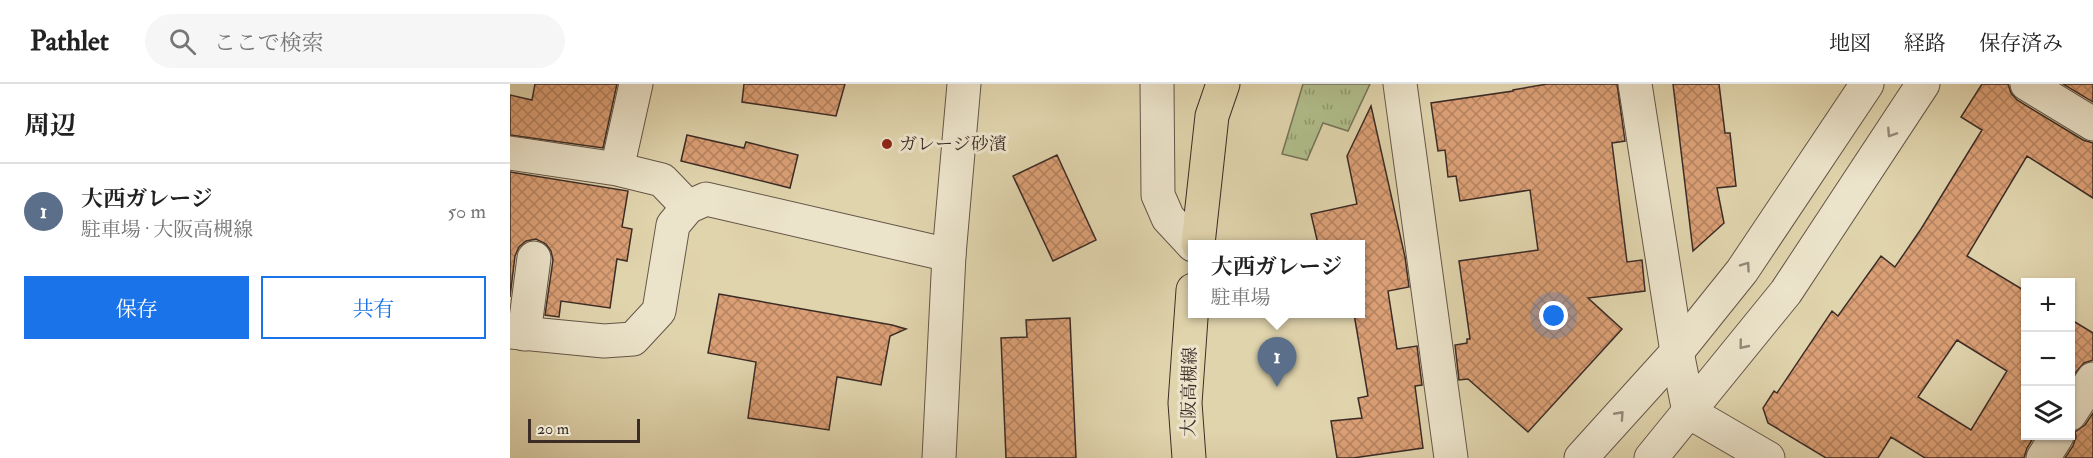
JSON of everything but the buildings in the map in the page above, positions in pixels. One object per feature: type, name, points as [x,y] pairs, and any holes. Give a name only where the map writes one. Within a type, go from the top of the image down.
[{"type":"main road","points":[[1198,240],[1212,116],[1223,84]]},
{"type":"main road","name":"大阪高槻線","points":[[1189,458],[1185,403],[1191,318]]},
{"type":"street","points":[[617,169],[636,84]]},
{"type":"street","points":[[939,458],[949,255],[964,84]]},
{"type":"street","points":[[1157,84],[1158,195],[1168,218],[1188,240]]},
{"type":"street","points":[[1400,84],[1451,458]]},
{"type":"street","points":[[1635,84],[1677,352],[1689,412],[1768,458]]},
{"type":"street","points":[[1581,458],[1677,352],[1743,271],[1867,84]]},
{"type":"street","points":[[1651,458],[1786,292],[1923,84]]},
{"type":"street","points":[[2027,84],[2093,124]]},
{"type":"street","points":[[510,153],[617,169],[662,180],[688,207]]},
{"type":"street","points":[[534,258],[517,333],[604,341],[633,339],[659,311],[673,225],[688,207],[706,199],[949,255]]},
{"type":"street","points":[[2075,406],[2093,379]]},
{"type":"street","points":[[2043,458],[2054,440]]},
{"type":"green space","points":[[1303,84],[1370,84],[1348,131],[1323,123],[1307,160],[1282,154]]},
{"type":"place","name":"ガレージ砂濱","points":[[887,144]]},
{"type":"place","name":"大西ガレージ","points":[[1277,387]]}]
